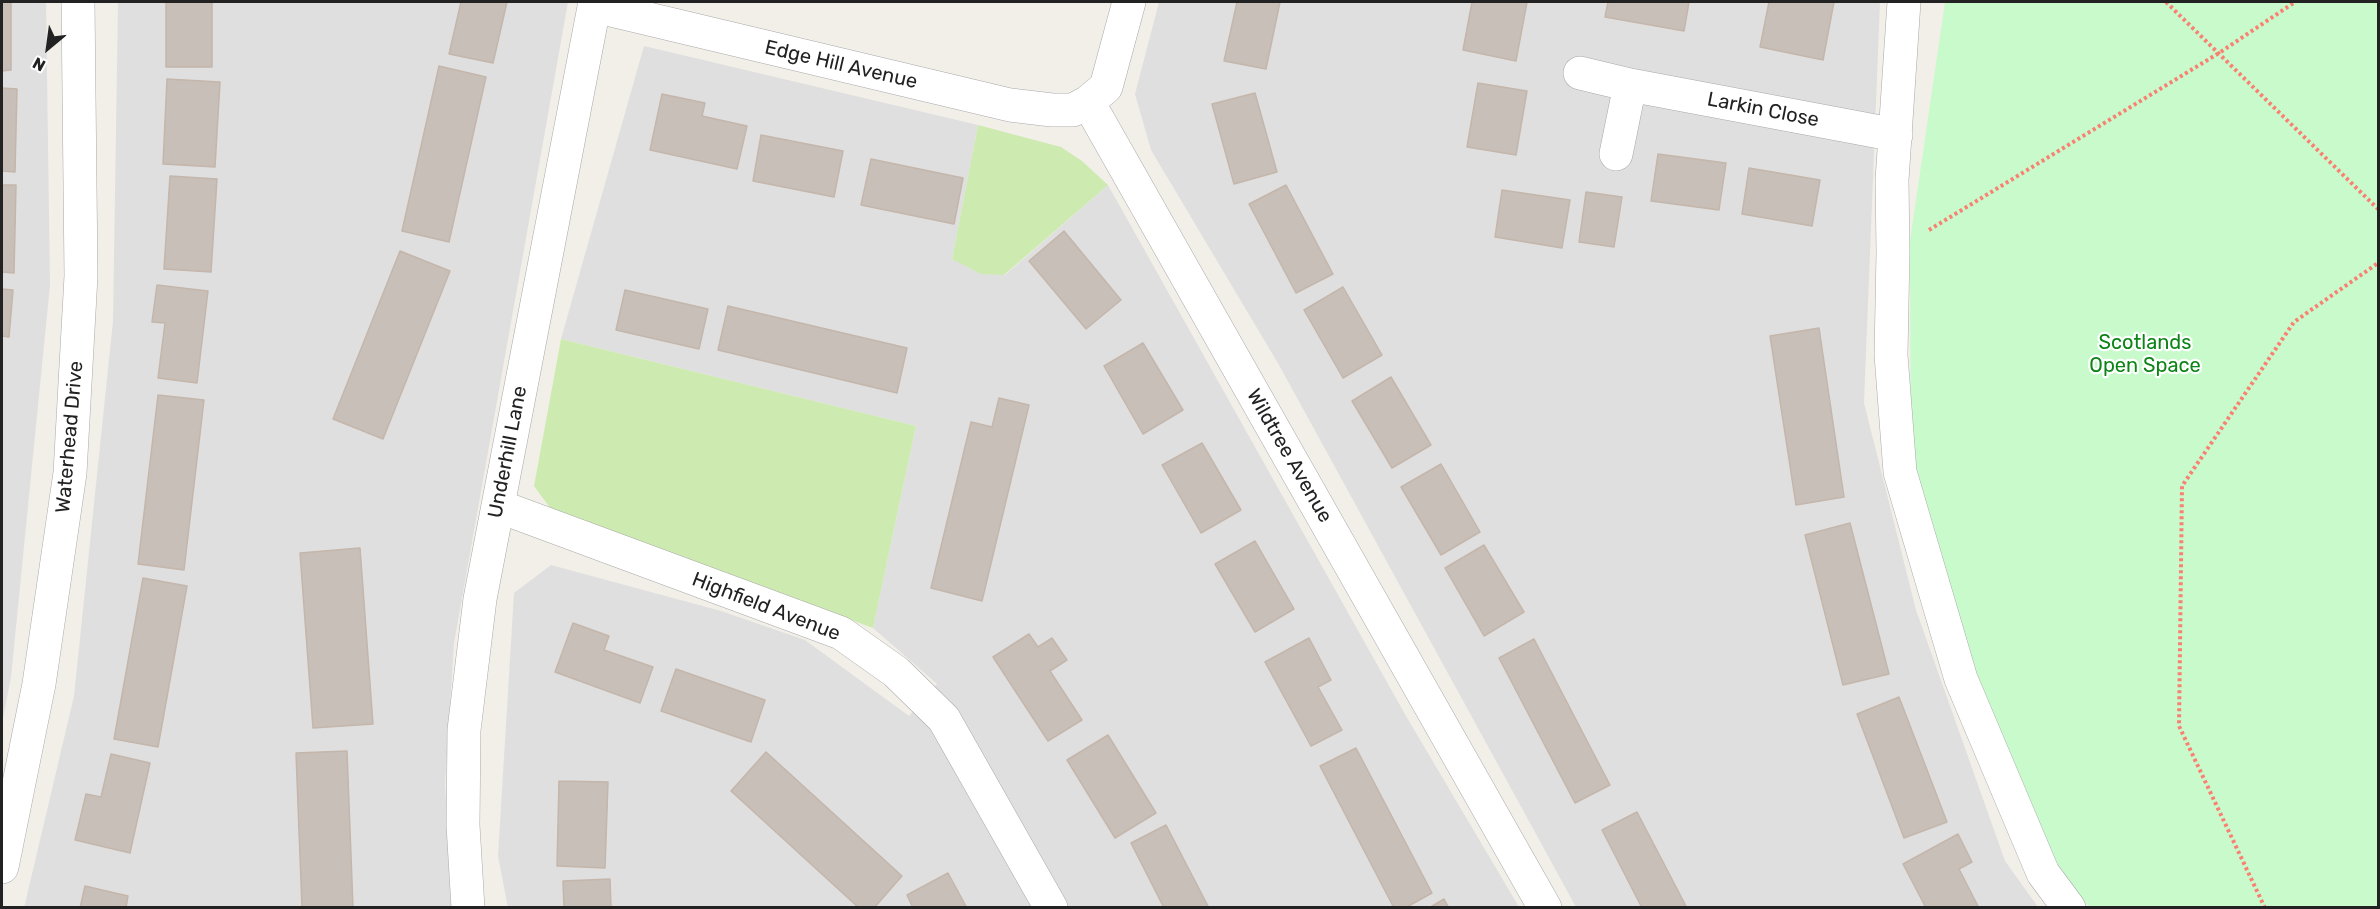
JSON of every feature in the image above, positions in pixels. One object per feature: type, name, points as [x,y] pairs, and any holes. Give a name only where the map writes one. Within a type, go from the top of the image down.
[{"type":"street","name":"Waterhead Drive","points":[[2,867],[39,684],[70,473],[81,276],[78,2]]},
{"type":"street","points":[[1088,102],[1106,87],[1129,2]]},
{"type":"street","points":[[1904,2],[1892,180],[1891,354],[1900,472],[1961,679],[2043,873],[2069,908]]},
{"type":"street","name":"Edge Hill Avenue","points":[[595,4],[1010,105],[1073,110],[1088,102]]},
{"type":"street","name":"Underhill Lane","points":[[468,908],[463,825],[464,730],[480,598],[595,4]]},
{"type":"street","name":"Larkin Close","points":[[1580,73],[1630,85],[1896,135]]},
{"type":"street","points":[[1616,154],[1630,85]]},
{"type":"street","name":"Wildtree Avenue","points":[[1088,102],[1545,908]]},
{"type":"street","name":"Highfield Avenue","points":[[498,506],[841,633],[896,672],[944,719],[1050,908]]},
{"type":"path","points":[[2166,2],[2379,209]]},
{"type":"path","points":[[1893,252],[2219,53],[2295,2]]},
{"type":"path","points":[[2265,908],[2179,726],[2182,486],[2294,322],[2379,263]]},
{"type":"shaded area","points":[[2,2],[46,2],[50,285],[11,677],[2,723]]},
{"type":"shaded area","points":[[118,2],[568,2],[454,643],[445,784],[452,907],[24,908],[74,696],[113,321]]},
{"type":"shaded area","points":[[1159,2],[1880,2],[1864,403],[1916,610],[2005,861],[2038,907],[1576,907],[1279,365],[1151,150],[1135,94]]},
{"type":"shaded area","points":[[644,46],[978,125],[952,259],[1005,275],[1108,185],[1406,716],[1519,907],[508,908],[498,856],[514,593],[551,565],[721,611],[805,640],[909,716],[937,684],[873,628],[916,426],[561,339]]},
{"type":"green space","name":"Scotlands Open Space","points":[[1945,2],[2378,2],[2378,907],[2089,907],[2054,862],[1974,680],[1911,469],[1910,241]]},
{"type":"green space","points":[[978,125],[1061,147],[1082,161],[1108,185],[1004,275],[981,274],[952,259]]},
{"type":"green space","points":[[561,339],[916,426],[873,628],[553,512],[534,486]]},
{"type":"building","points":[[2,2],[11,2],[11,70],[2,71]]},
{"type":"building","points":[[166,2],[212,2],[212,67],[166,67]]},
{"type":"building","points":[[461,2],[507,2],[493,63],[449,54]]},
{"type":"building","points":[[1237,2],[1280,2],[1266,69],[1224,61]]},
{"type":"building","points":[[1472,2],[1527,2],[1516,61],[1463,50]]},
{"type":"building","points":[[1608,2],[1689,2],[1684,31],[1605,17]]},
{"type":"building","points":[[1769,2],[1834,2],[1823,60],[1760,47]]},
{"type":"building","points":[[439,66],[486,77],[449,242],[402,231]]},
{"type":"building","points":[[167,79],[220,82],[215,167],[163,164]]},
{"type":"building","points":[[1478,83],[1527,91],[1516,155],[1467,147]]},
{"type":"building","points":[[2,88],[17,89],[15,172],[2,171]]},
{"type":"building","points":[[1255,93],[1277,172],[1234,184],[1212,104]]},
{"type":"building","points":[[662,94],[705,103],[702,116],[747,126],[737,169],[650,150]]},
{"type":"building","points":[[761,135],[843,151],[834,197],[753,181]]},
{"type":"building","points":[[1658,154],[1726,163],[1719,210],[1651,201]]},
{"type":"building","points":[[871,159],[963,178],[954,224],[861,205]]},
{"type":"building","points":[[1749,168],[1820,180],[1812,226],[1742,214]]},
{"type":"building","points":[[170,176],[217,179],[211,272],[164,269]]},
{"type":"building","points":[[2,185],[16,185],[14,273],[2,272]]},
{"type":"building","points":[[1286,185],[1333,274],[1296,293],[1249,204]]},
{"type":"building","points":[[1502,190],[1570,200],[1562,248],[1495,237]]},
{"type":"building","points":[[1586,192],[1622,197],[1614,247],[1579,242]]},
{"type":"building","points":[[1064,231],[1121,300],[1086,329],[1029,261]]},
{"type":"building","points":[[400,251],[450,271],[383,439],[333,419]]},
{"type":"building","points":[[157,285],[208,291],[197,383],[158,378],[165,323],[152,322]]},
{"type":"building","points":[[1343,287],[1382,355],[1343,378],[1304,310]]},
{"type":"building","points":[[2,289],[13,290],[9,337],[2,336]]},
{"type":"building","points":[[625,290],[708,309],[699,349],[616,330]]},
{"type":"building","points":[[728,306],[907,348],[897,393],[718,350]]},
{"type":"building","points":[[1819,328],[1844,497],[1796,505],[1770,336]]},
{"type":"building","points":[[1143,343],[1183,410],[1143,434],[1104,366]]},
{"type":"building","points":[[1391,377],[1431,445],[1392,468],[1352,401]]},
{"type":"building","points":[[158,395],[204,400],[184,570],[138,564]]},
{"type":"building","points":[[999,398],[1029,405],[982,601],[931,588],[971,422],[992,427]]},
{"type":"building","points":[[1202,443],[1241,510],[1201,533],[1162,465]]},
{"type":"building","points":[[1441,464],[1480,532],[1441,555],[1401,487]]},
{"type":"building","points":[[1850,523],[1889,674],[1843,685],[1805,535]]},
{"type":"building","points":[[1255,541],[1294,609],[1255,632],[1215,564]]},
{"type":"building","points":[[1484,545],[1524,612],[1484,636],[1445,568]]},
{"type":"building","points":[[360,548],[373,724],[313,728],[300,553]]},
{"type":"building","points":[[143,578],[187,586],[158,747],[114,739]]},
{"type":"building","points":[[573,623],[609,636],[604,650],[653,667],[640,703],[555,672]]},
{"type":"building","points":[[1029,634],[1038,647],[1052,638],[1067,660],[1050,671],[1082,720],[1048,741],[993,657]]},
{"type":"building","points":[[1309,638],[1331,680],[1318,687],[1342,730],[1311,746],[1265,662]]},
{"type":"building","points":[[1534,639],[1610,785],[1575,803],[1499,658]]},
{"type":"building","points":[[676,669],[765,700],[751,742],[661,711]]},
{"type":"building","points":[[1899,697],[1947,822],[1904,838],[1857,714]]},
{"type":"building","points":[[1108,735],[1156,813],[1115,838],[1067,760]]},
{"type":"building","points":[[1356,748],[1432,893],[1405,908],[1394,908],[1320,766]]},
{"type":"building","points":[[347,751],[353,908],[302,908],[296,753]]},
{"type":"building","points":[[766,752],[902,876],[874,908],[859,908],[731,791]]},
{"type":"building","points":[[111,754],[150,763],[130,853],[75,840],[86,794],[101,797]]},
{"type":"building","points":[[559,781],[608,782],[605,868],[557,866]]},
{"type":"building","points":[[1637,812],[1687,908],[1642,908],[1602,830]]},
{"type":"building","points":[[1166,825],[1209,908],[1164,908],[1131,843]]},
{"type":"building","points":[[1958,834],[1972,862],[1959,869],[1979,908],[1926,908],[1903,864]]},
{"type":"building","points":[[948,873],[967,908],[913,908],[907,895]]},
{"type":"building","points":[[610,879],[611,908],[564,908],[563,881]]},
{"type":"building","points":[[85,886],[128,896],[126,908],[80,908]]},
{"type":"building","points":[[1444,899],[1449,908],[1429,908]]}]
